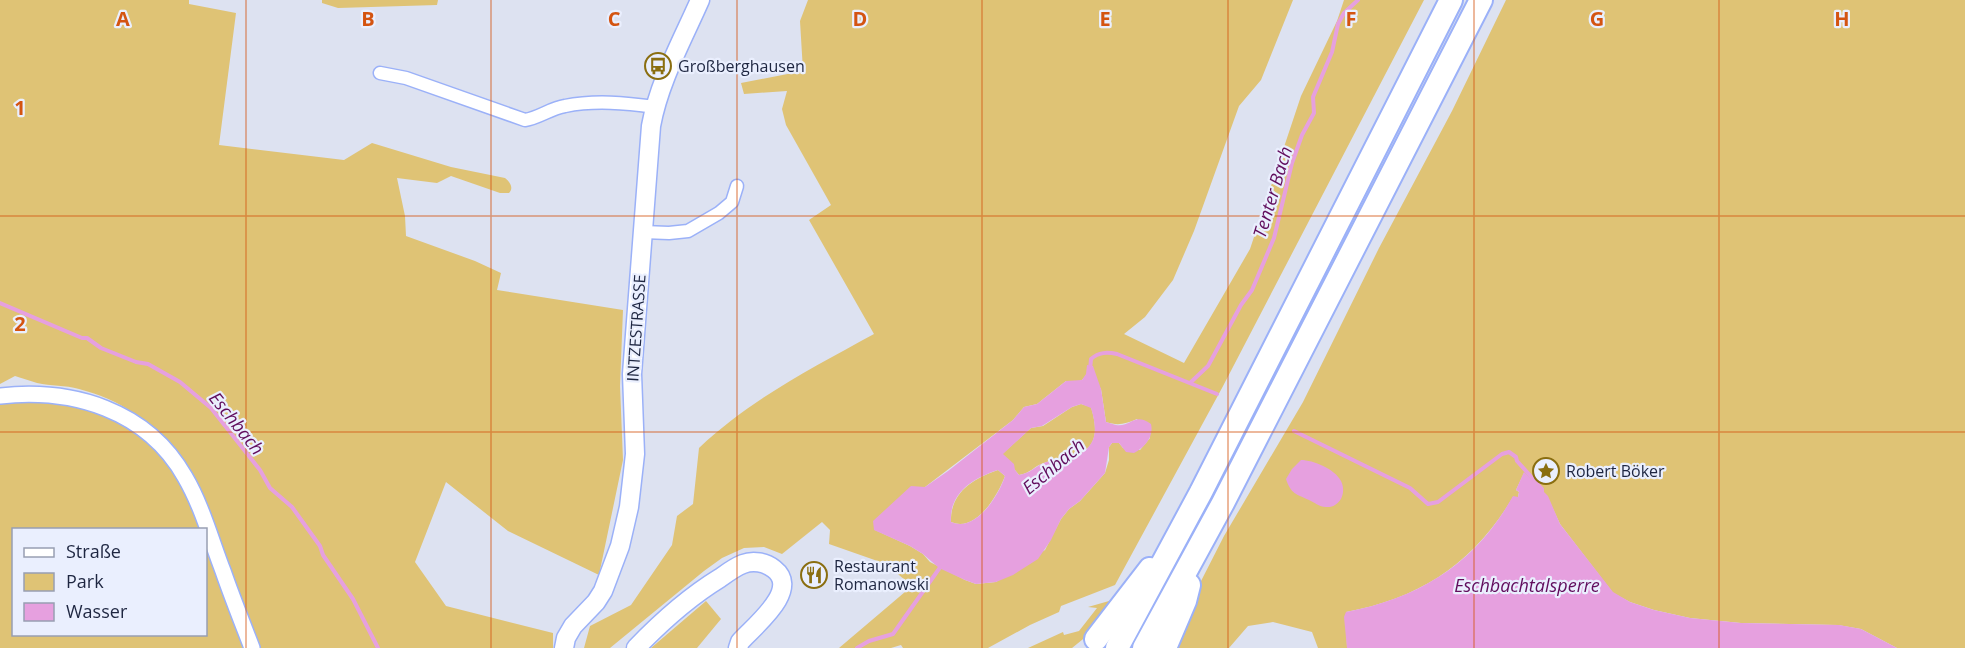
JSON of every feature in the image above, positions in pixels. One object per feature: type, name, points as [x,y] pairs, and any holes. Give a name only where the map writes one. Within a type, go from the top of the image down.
[{"type":"highway","points":[[1117,648],[1175,542],[1451,0]]},
{"type":"highway","points":[[1144,648],[1234,482],[1481,0]]},
{"type":"highway","points":[[1096,639],[1139,582],[1175,542]]},
{"type":"highway","points":[[1165,648],[1185,601],[1197,549]]},
{"type":"main road","name":"INTZESTRASSE","points":[[564,648],[566,638],[573,626],[596,602],[603,591],[620,546],[629,507],[635,454],[632,374],[650,136],[655,106],[663,83],[700,0]]},
{"type":"main road","points":[[636,648],[686,602],[736,567],[754,562],[768,565],[780,576],[783,586],[779,599],[735,646]]},
{"type":"street","points":[[380,73],[406,78],[525,120],[567,105],[616,102],[655,106]]},
{"type":"street","points":[[643,232],[676,233],[694,228],[719,213],[732,201],[737,186]]},
{"type":"street","points":[[0,396],[48,394],[89,401],[124,416],[143,428],[158,442],[181,471],[193,493],[206,528]]},
{"type":"street","points":[[207,530],[252,648]]},
{"type":"green space","points":[[0,0],[189,0],[189,4],[236,13],[219,145],[344,160],[372,143],[451,167],[505,178],[511,185],[509,193],[500,193],[451,176],[437,183],[397,178],[405,216],[406,236],[501,273],[497,290],[623,310],[620,386],[623,460],[599,575],[508,531],[446,482],[415,562],[446,606],[553,633],[553,648],[259,648],[176,451],[155,429],[121,405],[74,388],[37,383],[15,376],[0,384]]},
{"type":"green space","points":[[322,0],[438,0],[437,5],[338,8],[322,3]]},
{"type":"green space","points":[[808,0],[1293,0],[1261,80],[1239,106],[1194,231],[1173,280],[1145,317],[1124,334],[1184,363],[1250,249],[1301,96],[1337,21],[1344,0],[1424,0],[1222,388],[1115,585],[1061,606],[1059,612],[988,648],[903,648],[901,645],[891,648],[839,648],[912,586],[886,564],[829,544],[830,530],[822,522],[782,554],[764,547],[744,548],[722,558],[610,648],[584,648],[590,626],[631,605],[672,545],[677,516],[693,504],[699,448],[761,399],[874,334],[809,220],[831,205],[786,125],[782,109],[787,91],[744,94],[741,83],[803,71],[800,21]],"holes":[[[1087,374],[1101,389],[1106,422],[1122,424],[1137,419],[1150,438],[1140,450],[1123,448],[1119,443],[1112,443],[1109,447],[1109,460],[1105,473],[1061,519],[1045,550],[996,582],[976,584],[965,580],[930,562],[923,554],[910,546],[875,530],[925,487],[1013,420],[1024,407],[1037,404],[1066,381],[1077,382]]]},
{"type":"green space","points":[[1506,0],[1965,0],[1965,648],[1897,648],[1861,629],[1838,625],[1741,623],[1690,618],[1630,602],[1613,593],[1560,524],[1547,496],[1524,473],[1516,490],[1519,492],[1518,497],[1513,497],[1498,520],[1463,559],[1422,587],[1373,606],[1346,612],[1347,648],[1318,648],[1312,632],[1273,622],[1248,626],[1229,648],[1179,648],[1176,645],[1199,585],[1224,536],[1303,402],[1379,248],[1452,111]]},
{"type":"green space","points":[[18,401],[59,403],[81,407],[139,435],[153,447],[176,476],[201,528],[12,528],[12,636],[207,636],[207,543],[247,648],[0,648],[0,403]]},
{"type":"green space","points":[[1081,404],[1091,407],[1094,418],[1095,435],[1088,448],[1074,457],[1046,462],[1019,475],[1002,454],[1031,428],[1043,426],[1072,407]]},
{"type":"green space","points":[[998,470],[1005,476],[985,510],[969,522],[960,524],[951,522],[954,503],[964,488]]},
{"type":"green space","points":[[1116,599],[1093,631],[1072,648],[1028,648],[1063,632],[1064,635],[1079,631],[1097,608],[1088,607]]},
{"type":"green space","points":[[706,601],[721,619],[697,648],[651,648]]},
{"type":"water","points":[[1087,365],[1093,366],[1101,389],[1106,422],[1121,425],[1141,419],[1151,424],[1150,437],[1142,448],[1134,453],[1126,452],[1119,443],[1112,443],[1109,447],[1105,473],[1061,519],[1038,559],[1013,575],[996,582],[976,584],[939,568],[910,546],[874,530],[873,521],[911,486],[925,487],[1013,420],[1024,407],[1037,404],[1066,381],[1082,380],[1086,374]],"holes":[[[1081,404],[1091,408],[1094,418],[1094,435],[1088,448],[1073,457],[1046,462],[1019,475],[1014,464],[1003,454],[1031,428],[1042,426],[1072,407]],[[998,470],[1005,476],[998,493],[985,510],[969,522],[960,524],[951,522],[954,503],[964,488],[980,477]]]},
{"type":"water","points":[[1301,460],[1323,466],[1338,477],[1343,486],[1343,495],[1335,505],[1321,506],[1292,491],[1286,479]]},
{"type":"water","name":"Eschbachtalsperre","points":[[1524,472],[1548,496],[1560,524],[1613,592],[1630,602],[1690,618],[1741,623],[1839,625],[1861,629],[1897,648],[1347,648],[1344,617],[1346,612],[1398,597],[1422,587],[1443,574],[1482,540],[1513,496],[1518,497],[1519,492],[1516,490]]},
{"type":"waterway","name":"Tenter Bach","points":[[1191,382],[1208,366],[1241,305],[1252,290],[1274,238],[1292,163],[1302,135],[1314,113],[1313,97],[1332,52],[1338,24],[1344,13],[1358,0]]},
{"type":"waterway","name":"Eschbach","points":[[0,303],[82,338],[87,338],[101,348],[136,362],[148,364],[180,382],[211,408],[260,470],[270,488],[292,507],[320,546],[323,555],[353,599],[378,648]]},
{"type":"waterway","name":"Eschbach","points":[[1090,370],[1091,359],[1097,355],[1117,354],[1217,394]]},
{"type":"waterway","name":"Eschbach","points":[[1294,431],[1410,488],[1428,504],[1438,502],[1502,454],[1509,452],[1516,457],[1542,489],[1542,494]]},
{"type":"waterway","name":"Eschbach","points":[[857,648],[869,641],[893,634],[941,566]]},
{"type":"place","name":"Großberghausen","points":[[658,66]]},
{"type":"place","name":"Robert Böker","points":[[1546,471]]},
{"type":"place","name":"Restaurant Romanowski","points":[[814,575]]}]
